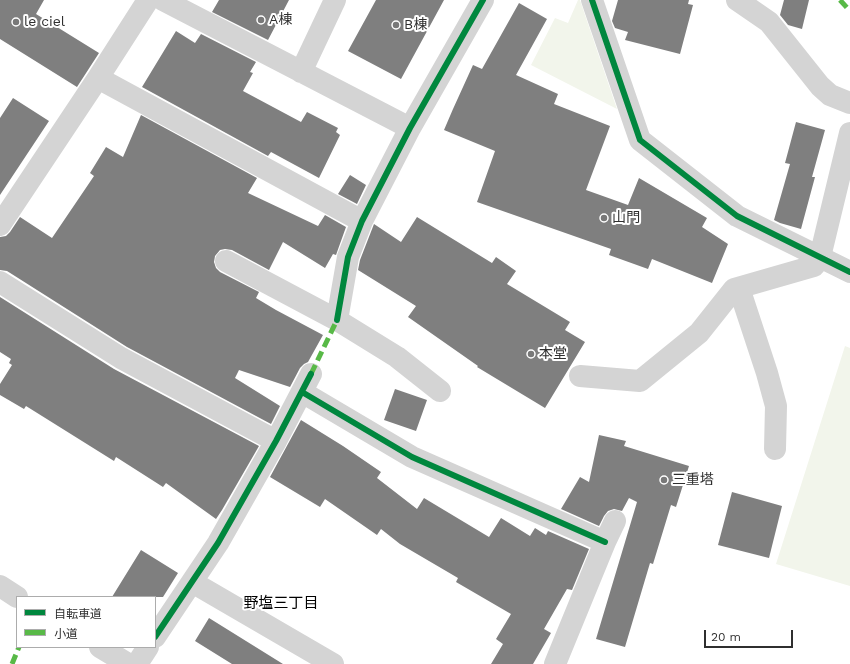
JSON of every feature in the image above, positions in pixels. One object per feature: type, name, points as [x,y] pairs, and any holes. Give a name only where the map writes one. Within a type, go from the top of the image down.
[{"type":"street","points":[[0,225],[148,0]]},
{"type":"street","points":[[163,0],[410,128]]},
{"type":"street","points":[[301,72],[335,0]]},
{"type":"street","points":[[337,320],[348,256],[362,221],[410,128],[483,0]]},
{"type":"street","points":[[592,0],[640,140],[736,216],[850,272]]},
{"type":"street","points":[[736,0],[769,22],[820,86],[830,95],[850,103]]},
{"type":"street","points":[[98,78],[362,221]]},
{"type":"street","points":[[580,376],[640,381],[699,333],[734,289],[814,266],[820,257],[844,184],[850,134]]},
{"type":"street","points":[[226,261],[337,320],[397,357],[440,391]]},
{"type":"street","points":[[0,282],[121,358],[276,441]]},
{"type":"street","points":[[739,288],[767,373],[776,406],[775,449]]},
{"type":"street","points":[[156,636],[218,543],[307,383],[412,457],[605,542]]},
{"type":"street","points":[[555,664],[615,521]]},
{"type":"street","points":[[192,582],[333,664]]},
{"type":"street","points":[[0,586],[16,596]]},
{"type":"street","points":[[102,648],[128,664]]},
{"type":"street","points":[[137,664],[147,648]]},
{"type":"shaded area","points":[[578,0],[580,0],[617,109],[531,65],[555,18],[568,23]]},
{"type":"shaded area","points":[[845,346],[850,348],[850,586],[776,564]]},
{"type":"building","points":[[0,0],[44,0],[36,14],[99,53],[77,87],[0,39]]},
{"type":"building","name":"A棟","points":[[219,0],[289,0],[268,40],[212,12]]},
{"type":"building","name":"B棟","points":[[376,0],[444,0],[401,79],[348,51]]},
{"type":"building","points":[[618,0],[689,0],[688,4],[693,5],[680,54],[625,40],[628,32],[615,28],[612,21]]},
{"type":"building","points":[[784,0],[809,0],[802,29],[788,25],[780,15]]},
{"type":"building","points":[[519,3],[547,19],[516,75],[558,94],[554,104],[610,126],[586,190],[628,205],[639,178],[707,218],[702,227],[728,244],[712,283],[652,259],[648,269],[609,255],[611,249],[477,202],[495,151],[444,130],[473,65],[482,69]]},
{"type":"building","points":[[176,31],[195,43],[201,34],[256,62],[250,72],[253,73],[243,91],[301,122],[307,112],[338,128],[336,132],[340,135],[319,178],[271,152],[268,156],[142,87]]},
{"type":"building","points":[[13,98],[49,121],[0,195],[0,118]]},
{"type":"building","points":[[141,115],[257,178],[248,193],[318,226],[325,215],[346,227],[336,255],[333,254],[325,268],[283,242],[269,270],[232,250],[220,250],[215,256],[214,262],[216,268],[220,272],[259,292],[256,298],[323,335],[308,362],[300,368],[290,387],[239,370],[235,378],[280,406],[271,424],[127,347],[7,271],[0,270],[0,237],[6,236],[10,232],[20,217],[52,238],[94,176],[90,173],[106,147],[123,157]]},
{"type":"building","points":[[796,122],[825,130],[812,177],[815,177],[801,229],[774,220],[790,164],[785,163]]},
{"type":"building","points":[[350,175],[366,185],[357,204],[338,194]]},
{"type":"building","points":[[417,217],[492,263],[496,257],[516,271],[507,284],[570,322],[565,330],[585,342],[545,408],[477,367],[478,366],[408,317],[416,306],[358,270],[360,260],[374,224],[401,242]]},
{"type":"building","points":[[0,297],[114,369],[259,446],[216,519],[166,483],[163,487],[116,457],[114,461],[26,406],[24,409],[0,395],[0,384],[12,365],[9,363],[11,359],[0,352]]},
{"type":"building","points":[[395,389],[427,400],[416,431],[384,420]]},
{"type":"building","points":[[301,420],[381,472],[377,478],[417,509],[424,498],[489,537],[501,518],[530,536],[535,528],[546,535],[548,531],[589,549],[572,590],[567,589],[544,629],[551,633],[533,664],[491,664],[503,644],[496,639],[511,614],[456,582],[458,578],[400,544],[381,529],[377,535],[325,499],[320,507],[270,477]]},
{"type":"building","points":[[599,435],[626,441],[624,446],[689,466],[676,507],[671,505],[653,564],[650,563],[625,647],[596,639],[637,502],[629,498],[622,511],[614,509],[608,511],[599,526],[561,509],[580,477],[589,482]]},
{"type":"building","points":[[732,492],[782,506],[769,558],[718,545]]},
{"type":"building","points":[[141,550],[178,573],[163,597],[113,596]]},
{"type":"building","points":[[209,618],[283,664],[232,664],[195,641]]},
{"type":"marked path","points":[[840,0],[850,11]]},
{"type":"marked path","points":[[311,374],[337,320]]},
{"type":"marked path","points":[[12,664],[19,648]]},
{"type":"cycle path","points":[[337,320],[348,257],[362,221],[410,128],[483,0]]},
{"type":"cycle path","points":[[592,0],[640,140],[737,216],[850,272]]},
{"type":"cycle path","points":[[156,636],[218,543],[276,441],[311,374]]},
{"type":"cycle path","points":[[302,392],[412,457],[605,542]]},
{"type":"place","name":"A棟","points":[[261,20]]},
{"type":"place","name":"le ciel","points":[[16,22]]},
{"type":"place","name":"B棟","points":[[396,25]]},
{"type":"place","name":"山門","points":[[604,218]]},
{"type":"place","name":"本堂","points":[[531,354]]},
{"type":"place","name":"三重塔","points":[[664,480]]},
{"type":"district","name":"野塩三丁目","points":[[281,604]]}]
